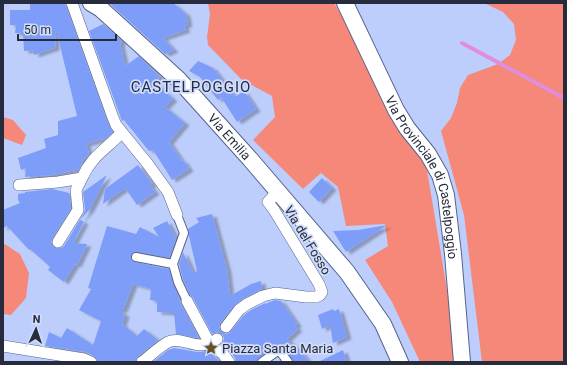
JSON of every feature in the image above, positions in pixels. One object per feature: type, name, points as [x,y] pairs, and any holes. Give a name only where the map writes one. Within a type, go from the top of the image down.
[{"type":"main road","name":"Via Emilia","points":[[90,3],[100,9],[179,80],[278,191]]},
{"type":"main road","name":"Via Provinciale di Castelpoggio","points":[[345,3],[396,110],[407,128],[428,154],[440,175],[446,195],[453,254],[462,362]]},
{"type":"main road","points":[[278,191],[347,272],[368,301],[383,324],[400,362]]},
{"type":"street","points":[[72,3],[112,115],[122,132],[147,162],[168,192],[184,233],[173,264],[178,282],[209,342],[226,358]]},
{"type":"street","points":[[58,242],[78,210],[76,190],[87,167],[95,156],[122,132]]},
{"type":"street","points":[[19,185],[58,182],[82,178]]},
{"type":"street","name":"Via del Fosso","points":[[226,327],[239,310],[263,296],[275,293],[300,297],[316,297],[322,292],[319,284],[268,202],[278,191]]},
{"type":"street","points":[[136,257],[173,264]]},
{"type":"street","points":[[142,362],[168,342],[209,342]]},
{"type":"street","points":[[3,346],[84,359],[91,362]]},
{"type":"street","points":[[262,362],[279,350],[288,362]]},
{"type":"shaded area","points":[[208,3],[334,3],[423,146],[452,320],[457,362],[420,362],[392,302],[365,260],[388,246],[385,224],[346,226],[338,187],[321,173],[303,189],[253,140],[275,117],[272,96],[241,79],[208,45],[207,37],[210,14]]},
{"type":"shaded area","points":[[484,3],[564,3],[564,362],[482,362],[464,215],[441,131],[451,118],[457,103],[460,88],[468,75],[498,64],[510,55],[516,40],[514,24],[503,12]]},
{"type":"shaded area","points":[[3,117],[13,120],[26,135],[22,145],[3,138]]},
{"type":"shaded area","points":[[3,243],[20,254],[29,273],[26,298],[11,315],[3,314]]},
{"type":"building","points":[[30,3],[65,3],[106,118],[113,132],[104,140],[102,139],[86,144],[89,154],[86,158],[82,159],[83,162],[79,169],[52,175],[25,177],[26,168],[21,170],[18,158],[46,148],[44,139],[58,135],[58,121],[77,116],[56,29],[55,48],[34,55],[34,50],[24,51],[23,33],[15,33],[16,25],[10,25],[10,10],[30,10]]},
{"type":"building","points":[[109,3],[173,3],[186,14],[188,24],[184,26],[186,30],[163,38],[174,50],[165,54]]},
{"type":"building","points":[[103,24],[122,41],[120,43],[125,66],[139,56],[160,77],[154,82],[173,99],[165,107],[185,123],[169,142],[189,169],[172,180],[153,150],[149,151],[124,120],[122,121],[89,31]]},
{"type":"building","points":[[198,61],[213,68],[235,97],[244,91],[256,109],[237,122],[221,97],[218,100],[199,76],[189,71]]},
{"type":"building","points":[[138,165],[152,184],[150,186],[155,192],[137,205],[125,188],[103,204],[105,189]]},
{"type":"building","points":[[107,175],[90,209],[80,220],[84,222],[73,243],[87,244],[77,265],[75,264],[64,282],[48,270],[50,267],[30,249],[29,250],[7,226],[3,228],[3,210],[20,203],[18,200],[18,194],[52,189],[69,193],[71,208],[51,241],[54,248],[61,248],[64,246],[84,213],[83,192]]},
{"type":"building","points":[[322,178],[332,188],[319,202],[309,192]]},
{"type":"building","points":[[212,214],[227,270],[230,296],[251,284],[261,281],[262,289],[244,298],[235,305],[220,323],[220,330],[225,334],[229,333],[244,315],[251,310],[275,300],[281,301],[297,324],[295,326],[298,329],[287,339],[309,362],[293,362],[283,347],[279,345],[259,358],[257,362],[236,362],[229,350],[222,344],[224,339],[223,335],[217,332],[212,334],[190,295],[183,280],[179,264],[183,252],[193,273],[197,271],[188,229],[199,222],[196,218]]},
{"type":"building","points":[[167,221],[176,239],[169,258],[137,252],[132,253],[131,258],[135,262],[169,269],[181,304],[199,338],[176,334],[174,313],[157,312],[157,301],[150,300],[151,289],[133,284],[123,310],[119,310],[125,315],[122,324],[137,336],[144,329],[158,340],[138,356],[135,362],[98,362],[96,358],[87,352],[45,346],[49,332],[61,338],[67,328],[93,345],[101,321],[79,310],[91,289],[88,288],[107,226],[136,234],[140,227],[159,237],[153,228]]},
{"type":"building","points":[[387,225],[346,252],[333,231],[358,230]]},
{"type":"building","points":[[333,309],[334,311],[339,309],[347,337],[333,343],[330,325],[322,329],[318,315]]},
{"type":"building","points":[[174,348],[197,352],[208,351],[220,362],[153,362],[168,350]]},
{"type":"building","points":[[343,350],[347,362],[318,362]]},
{"type":"waterway","points":[[462,43],[564,98]]},
{"type":"place","name":"Piazza Santa Maria","points":[[211,348]]},
{"type":"district","name":"CASTELPOGGIO","points":[[191,87]]}]
